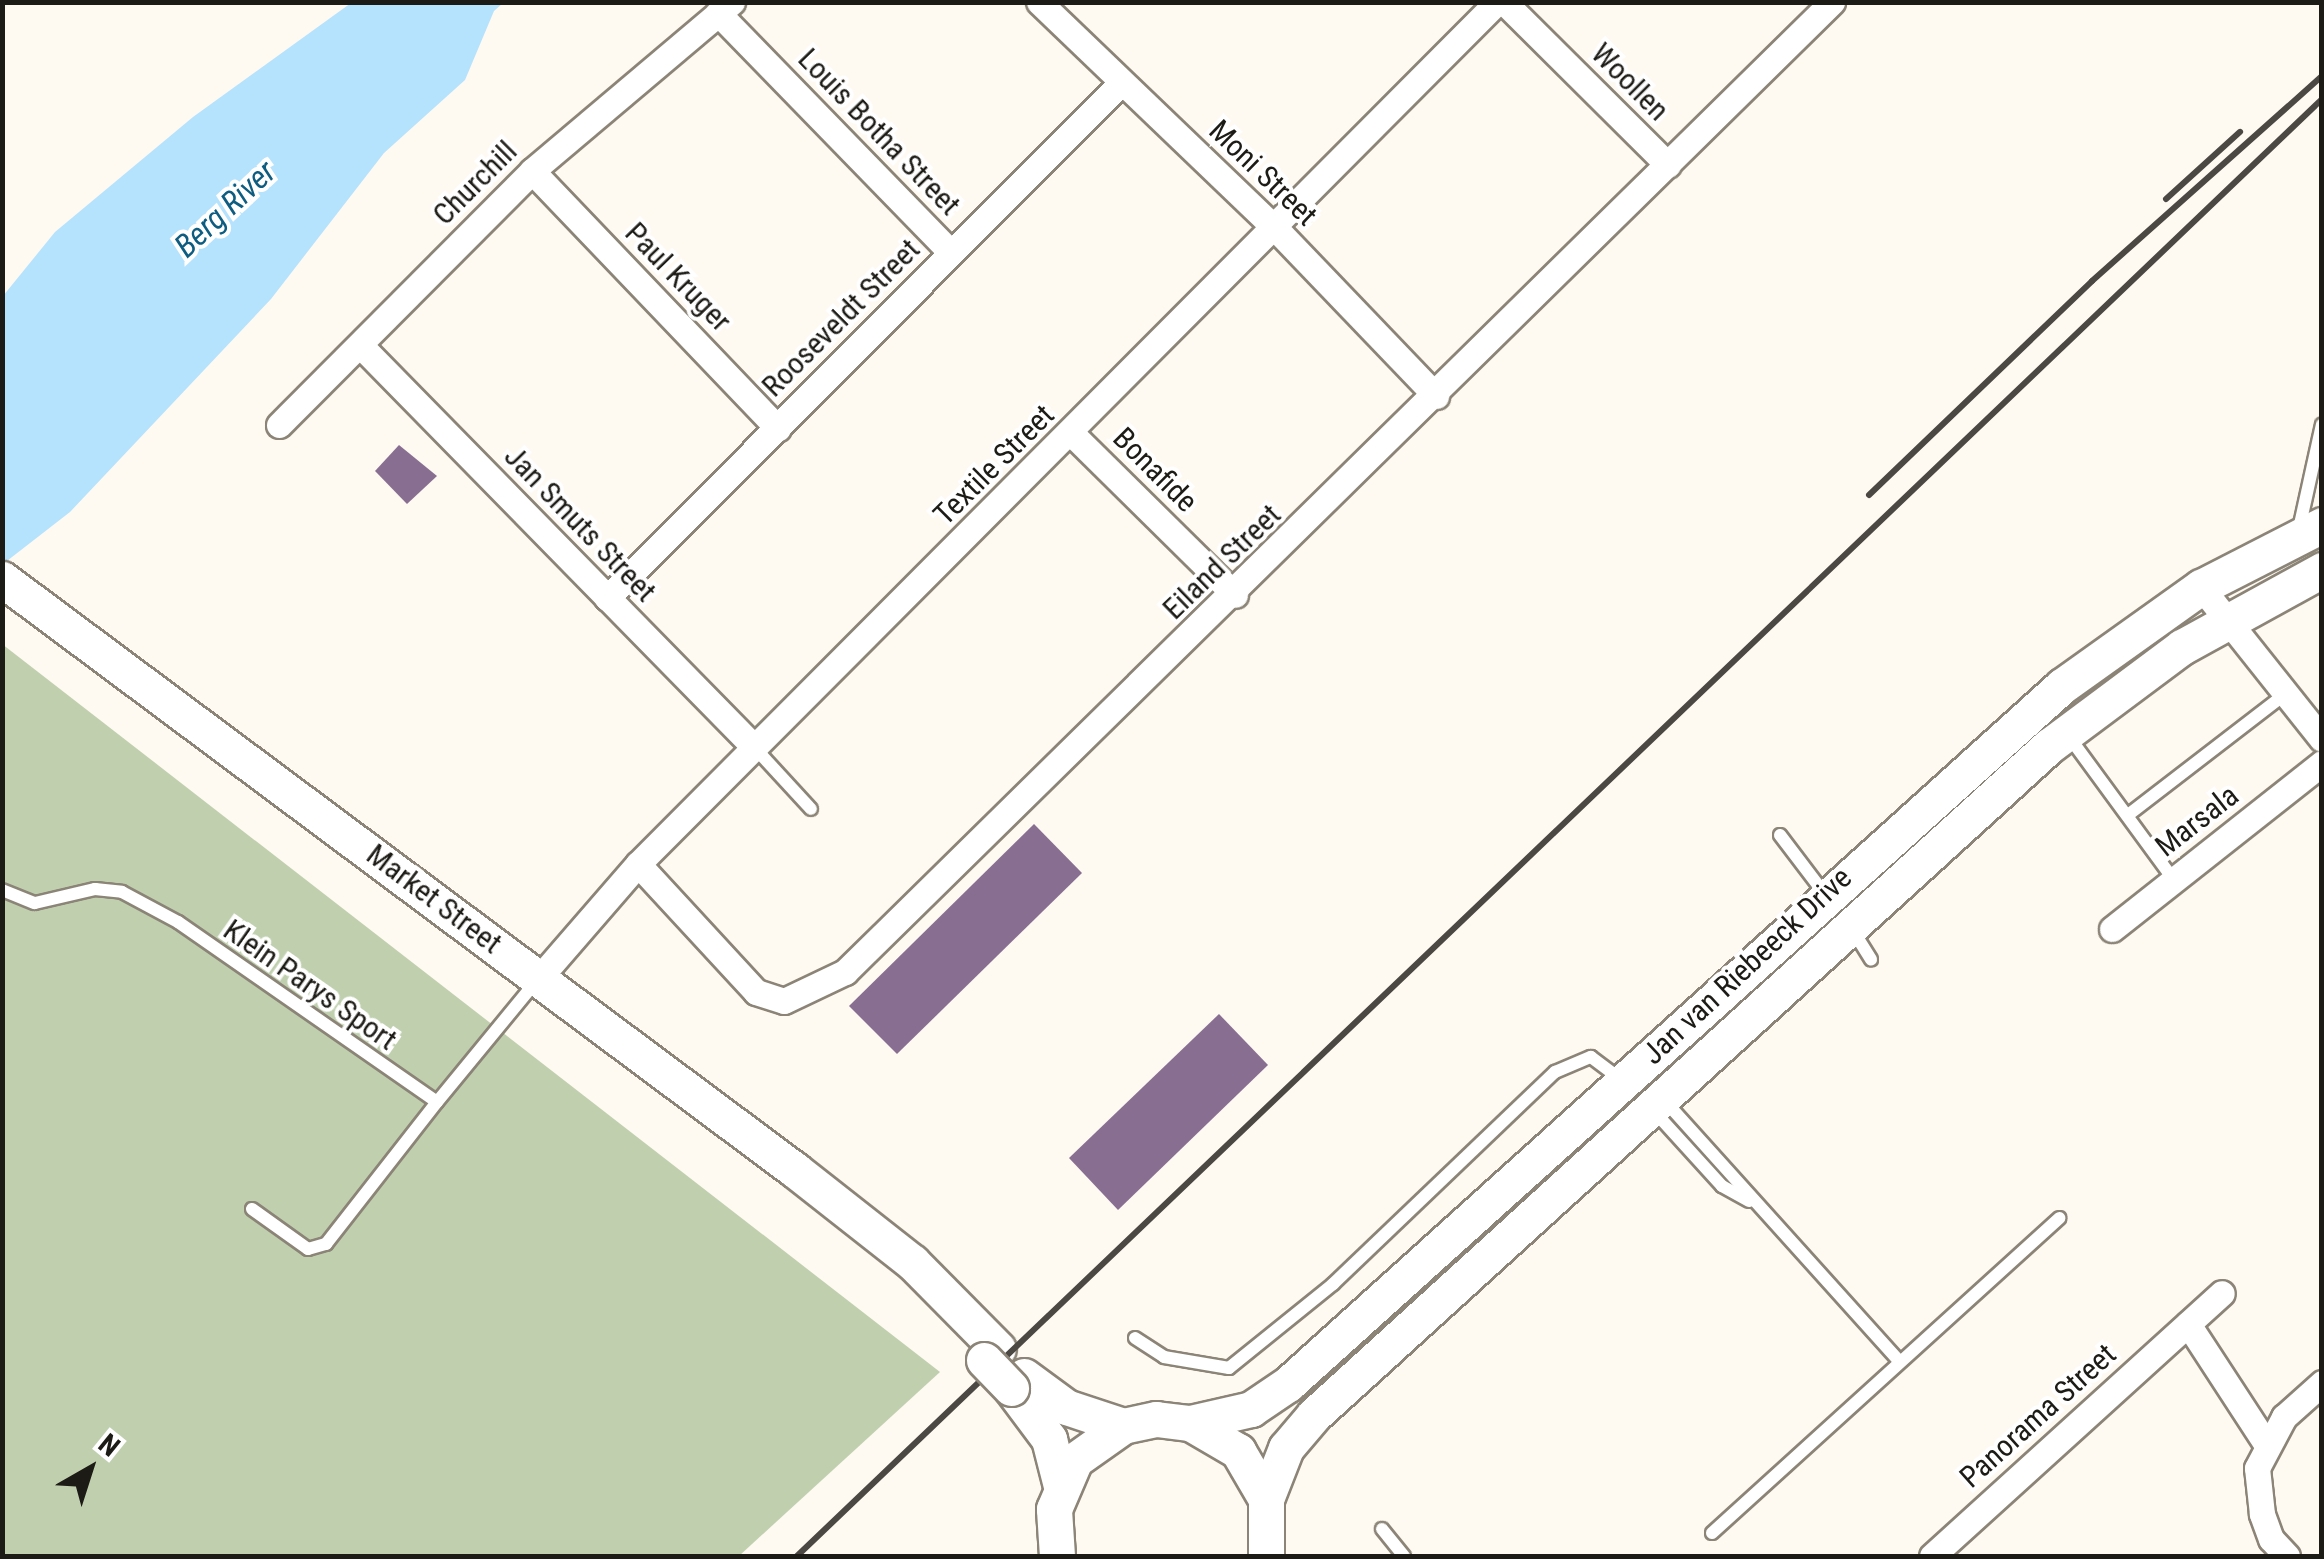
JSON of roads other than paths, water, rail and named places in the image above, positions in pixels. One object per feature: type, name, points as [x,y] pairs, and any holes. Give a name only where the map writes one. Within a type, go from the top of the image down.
[{"type":"main road","name":"Jan van Riebeeck Drive","points":[[1266,1498],[1286,1448],[1314,1416],[1642,1096],[1825,894],[2062,686],[2201,587],[2309,531]]},
{"type":"main road","name":"Jan van Riebeeck Drive","points":[[1123,1426],[1156,1419],[1190,1423],[1226,1418],[1272,1397],[1850,927],[2066,732],[2226,620],[2322,570]]},
{"type":"main road","name":"Market Street","points":[[2,579],[540,977],[860,1226],[912,1262],[1018,1382],[1066,1408],[1123,1426]]},
{"type":"main road","name":"Market Street","points":[[1018,1382],[1048,1440],[1061,1486]]},
{"type":"main road","points":[[1190,1423],[1238,1451],[1266,1498],[1266,1556]]},
{"type":"main road","points":[[1057,1556],[1054,1508],[1061,1486],[1086,1450],[1123,1426]]},
{"type":"street","name":"Moni Street","points":[[1040,2],[1277,230],[1436,396]]},
{"type":"street","name":"Woollen","points":[[1501,2],[1668,165]]},
{"type":"street","name":"Textile Street","points":[[540,977],[638,864],[1277,230],[1501,2]]},
{"type":"street","name":"Eiland Street","points":[[638,864],[756,992],[784,1001],[812,993],[845,972],[1235,595],[1832,2]]},
{"type":"street","name":"Churchill","points":[[279,426],[532,171],[725,8]]},
{"type":"street","name":"Louis Botha Street","points":[[725,8],[951,253]]},
{"type":"street","name":"Rooseveldt Street","points":[[606,598],[1121,83]]},
{"type":"street","name":"Paul Kruger","points":[[532,171],[778,428]]},
{"type":"street","name":"Jan Smuts Street","points":[[360,345],[754,747]]},
{"type":"street","name":"Bonafide","points":[[1072,434],[1235,595]]},
{"type":"street","points":[[2201,587],[2322,739]]},
{"type":"street","name":"Marsala","points":[[2112,929],[2322,763]]},
{"type":"street","name":"Panorama Street","points":[[1932,1556],[2222,1293]]},
{"type":"street","points":[[2188,1324],[2265,1442]]},
{"type":"street","points":[[2287,1556],[2271,1539],[2262,1514],[2257,1468],[2265,1442],[2322,1383]]},
{"type":"lane","points":[[2309,531],[2322,424]]},
{"type":"lane","points":[[2128,815],[2285,694]]},
{"type":"lane","points":[[2066,732],[2174,880]]},
{"type":"lane","points":[[754,747],[811,808]]},
{"type":"lane","points":[[1780,835],[1871,959]]},
{"type":"lane","name":"Klein Parys Sport","points":[[2,890],[36,903],[95,888],[132,897],[437,1102]]},
{"type":"lane","points":[[252,1209],[308,1249],[326,1244],[540,977]]},
{"type":"lane","points":[[1134,1338],[1164,1357],[1228,1368],[1334,1284],[1554,1072],[1591,1057],[1642,1096],[1744,1186],[1749,1201],[1898,1360]]},
{"type":"lane","points":[[1712,1533],[1898,1360],[2060,1218]]},
{"type":"lane","points":[[1382,1529],[1404,1556]]},
{"type":"water","name":"Berg River","points":[[351,3],[503,3],[494,11],[465,80],[384,153],[271,299],[70,512],[3,564],[3,296],[55,232],[193,117]]},
{"type":"railway","points":[[1869,495],[2092,281],[2322,76]]},
{"type":"railway","points":[[797,1556],[2322,99]]},
{"type":"railway","points":[[2166,199],[2240,132]]}]
